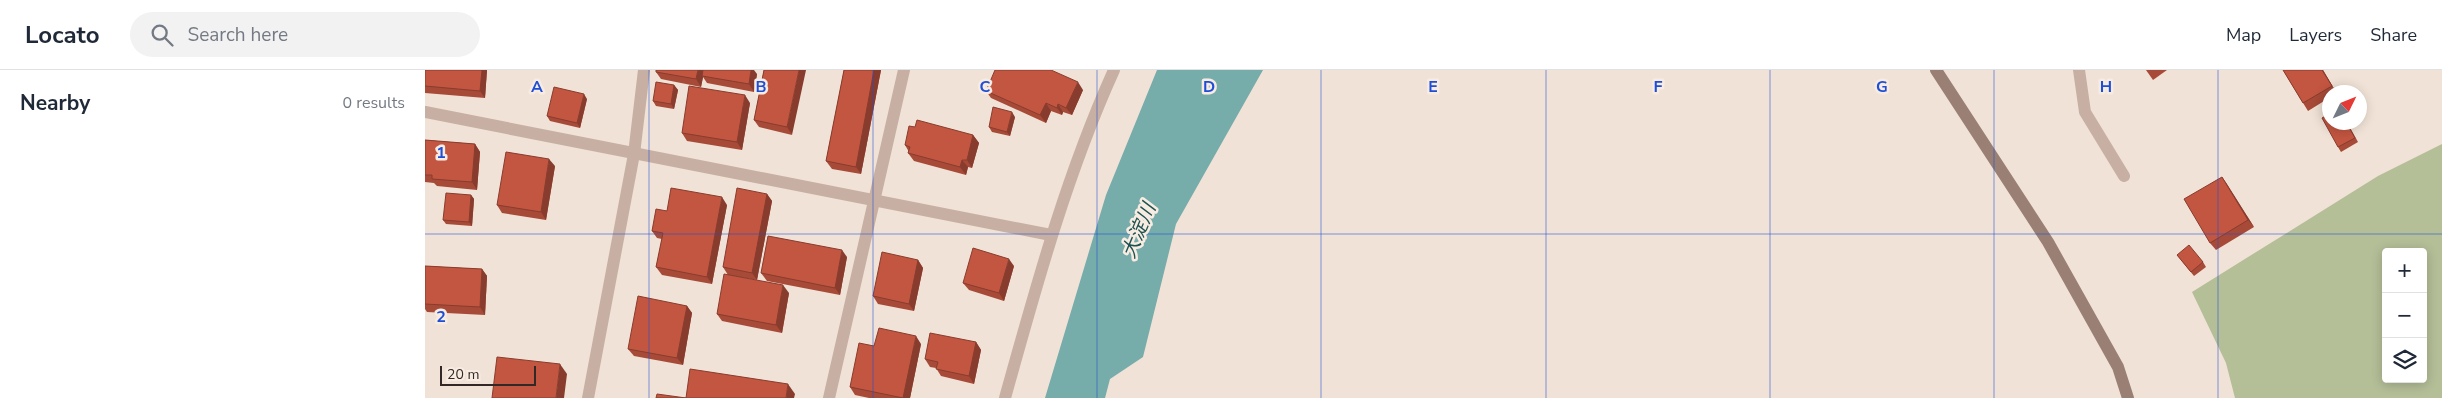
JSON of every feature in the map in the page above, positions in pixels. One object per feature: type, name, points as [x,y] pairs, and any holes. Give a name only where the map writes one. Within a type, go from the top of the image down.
[{"type":"street","points":[[588,398],[633,154],[644,70]]},
{"type":"street","points":[[829,398],[904,70]]},
{"type":"street","points":[[1005,398],[1051,236],[1094,114],[1114,70]]},
{"type":"street","points":[[1936,70],[2048,242],[2118,367],[2128,398]]},
{"type":"street","points":[[2079,70],[2085,112],[2124,176]]},
{"type":"street","points":[[425,112],[1051,236]]},
{"type":"green space","points":[[2442,144],[2442,398],[2235,398],[2226,363],[2192,292],[2378,176]]},
{"type":"water","name":"大淀川","points":[[1157,70],[1263,70],[1176,224],[1143,357],[1110,379],[1105,398],[1045,398],[1106,195]]},
{"type":"building","points":[[425,70],[482,70],[480,91],[425,86]]},
{"type":"building","points":[[656,70],[698,70],[696,79],[656,72]]},
{"type":"building","points":[[703,70],[751,70],[749,84],[702,76]]},
{"type":"building","points":[[764,70],[799,70],[787,127],[754,120]]},
{"type":"building","points":[[844,70],[874,70],[856,167],[826,161]]},
{"type":"building","points":[[995,70],[1051,70],[1078,82],[1066,108],[1058,104],[1057,108],[1046,103],[1040,115],[986,91]]},
{"type":"building","points":[[2283,70],[2322,70],[2331,85],[2322,85],[2322,92],[2303,103]]},
{"type":"building","points":[[656,82],[674,85],[671,104],[653,101]]},
{"type":"building","points":[[689,86],[745,95],[737,142],[682,133]]},
{"type":"building","points":[[554,87],[584,94],[577,123],[547,116]]},
{"type":"building","points":[[993,107],[1012,112],[1007,132],[989,127]]},
{"type":"building","points":[[917,120],[973,135],[967,160],[962,160],[960,167],[908,153],[910,147],[905,145],[909,126],[915,127]]},
{"type":"building","points":[[2329,130],[2350,130],[2355,138],[2338,147]]},
{"type":"building","points":[[425,140],[475,144],[472,182],[432,179],[432,175],[425,175]]},
{"type":"building","points":[[506,152],[549,159],[541,212],[497,205]]},
{"type":"building","points":[[2222,177],[2248,220],[2210,243],[2184,199]]},
{"type":"building","points":[[671,188],[722,197],[707,277],[656,267],[663,233],[652,231],[656,209],[667,211]]},
{"type":"building","points":[[737,188],[767,194],[752,273],[723,267]]},
{"type":"building","points":[[446,193],[471,195],[469,222],[443,220]]},
{"type":"building","points":[[768,236],[842,250],[835,288],[761,273]]},
{"type":"building","points":[[2189,245],[2203,262],[2191,272],[2177,255]]},
{"type":"building","points":[[973,248],[1009,259],[999,293],[963,283]]},
{"type":"building","points":[[882,252],[918,260],[909,304],[873,296]]},
{"type":"building","points":[[425,266],[482,269],[480,307],[425,304]]},
{"type":"building","points":[[724,274],[783,285],[776,325],[717,314]]},
{"type":"building","points":[[638,296],[687,306],[677,358],[628,349]]},
{"type":"building","points":[[879,328],[916,336],[903,398],[850,387],[859,343],[874,346]]},
{"type":"building","points":[[930,333],[976,342],[969,376],[936,369],[938,362],[925,359]]},
{"type":"building","points":[[497,357],[560,364],[556,398],[492,398]]},
{"type":"building","points":[[690,369],[788,384],[786,398],[686,398]]},
{"type":"building","points":[[657,394],[686,398],[656,398]]}]
